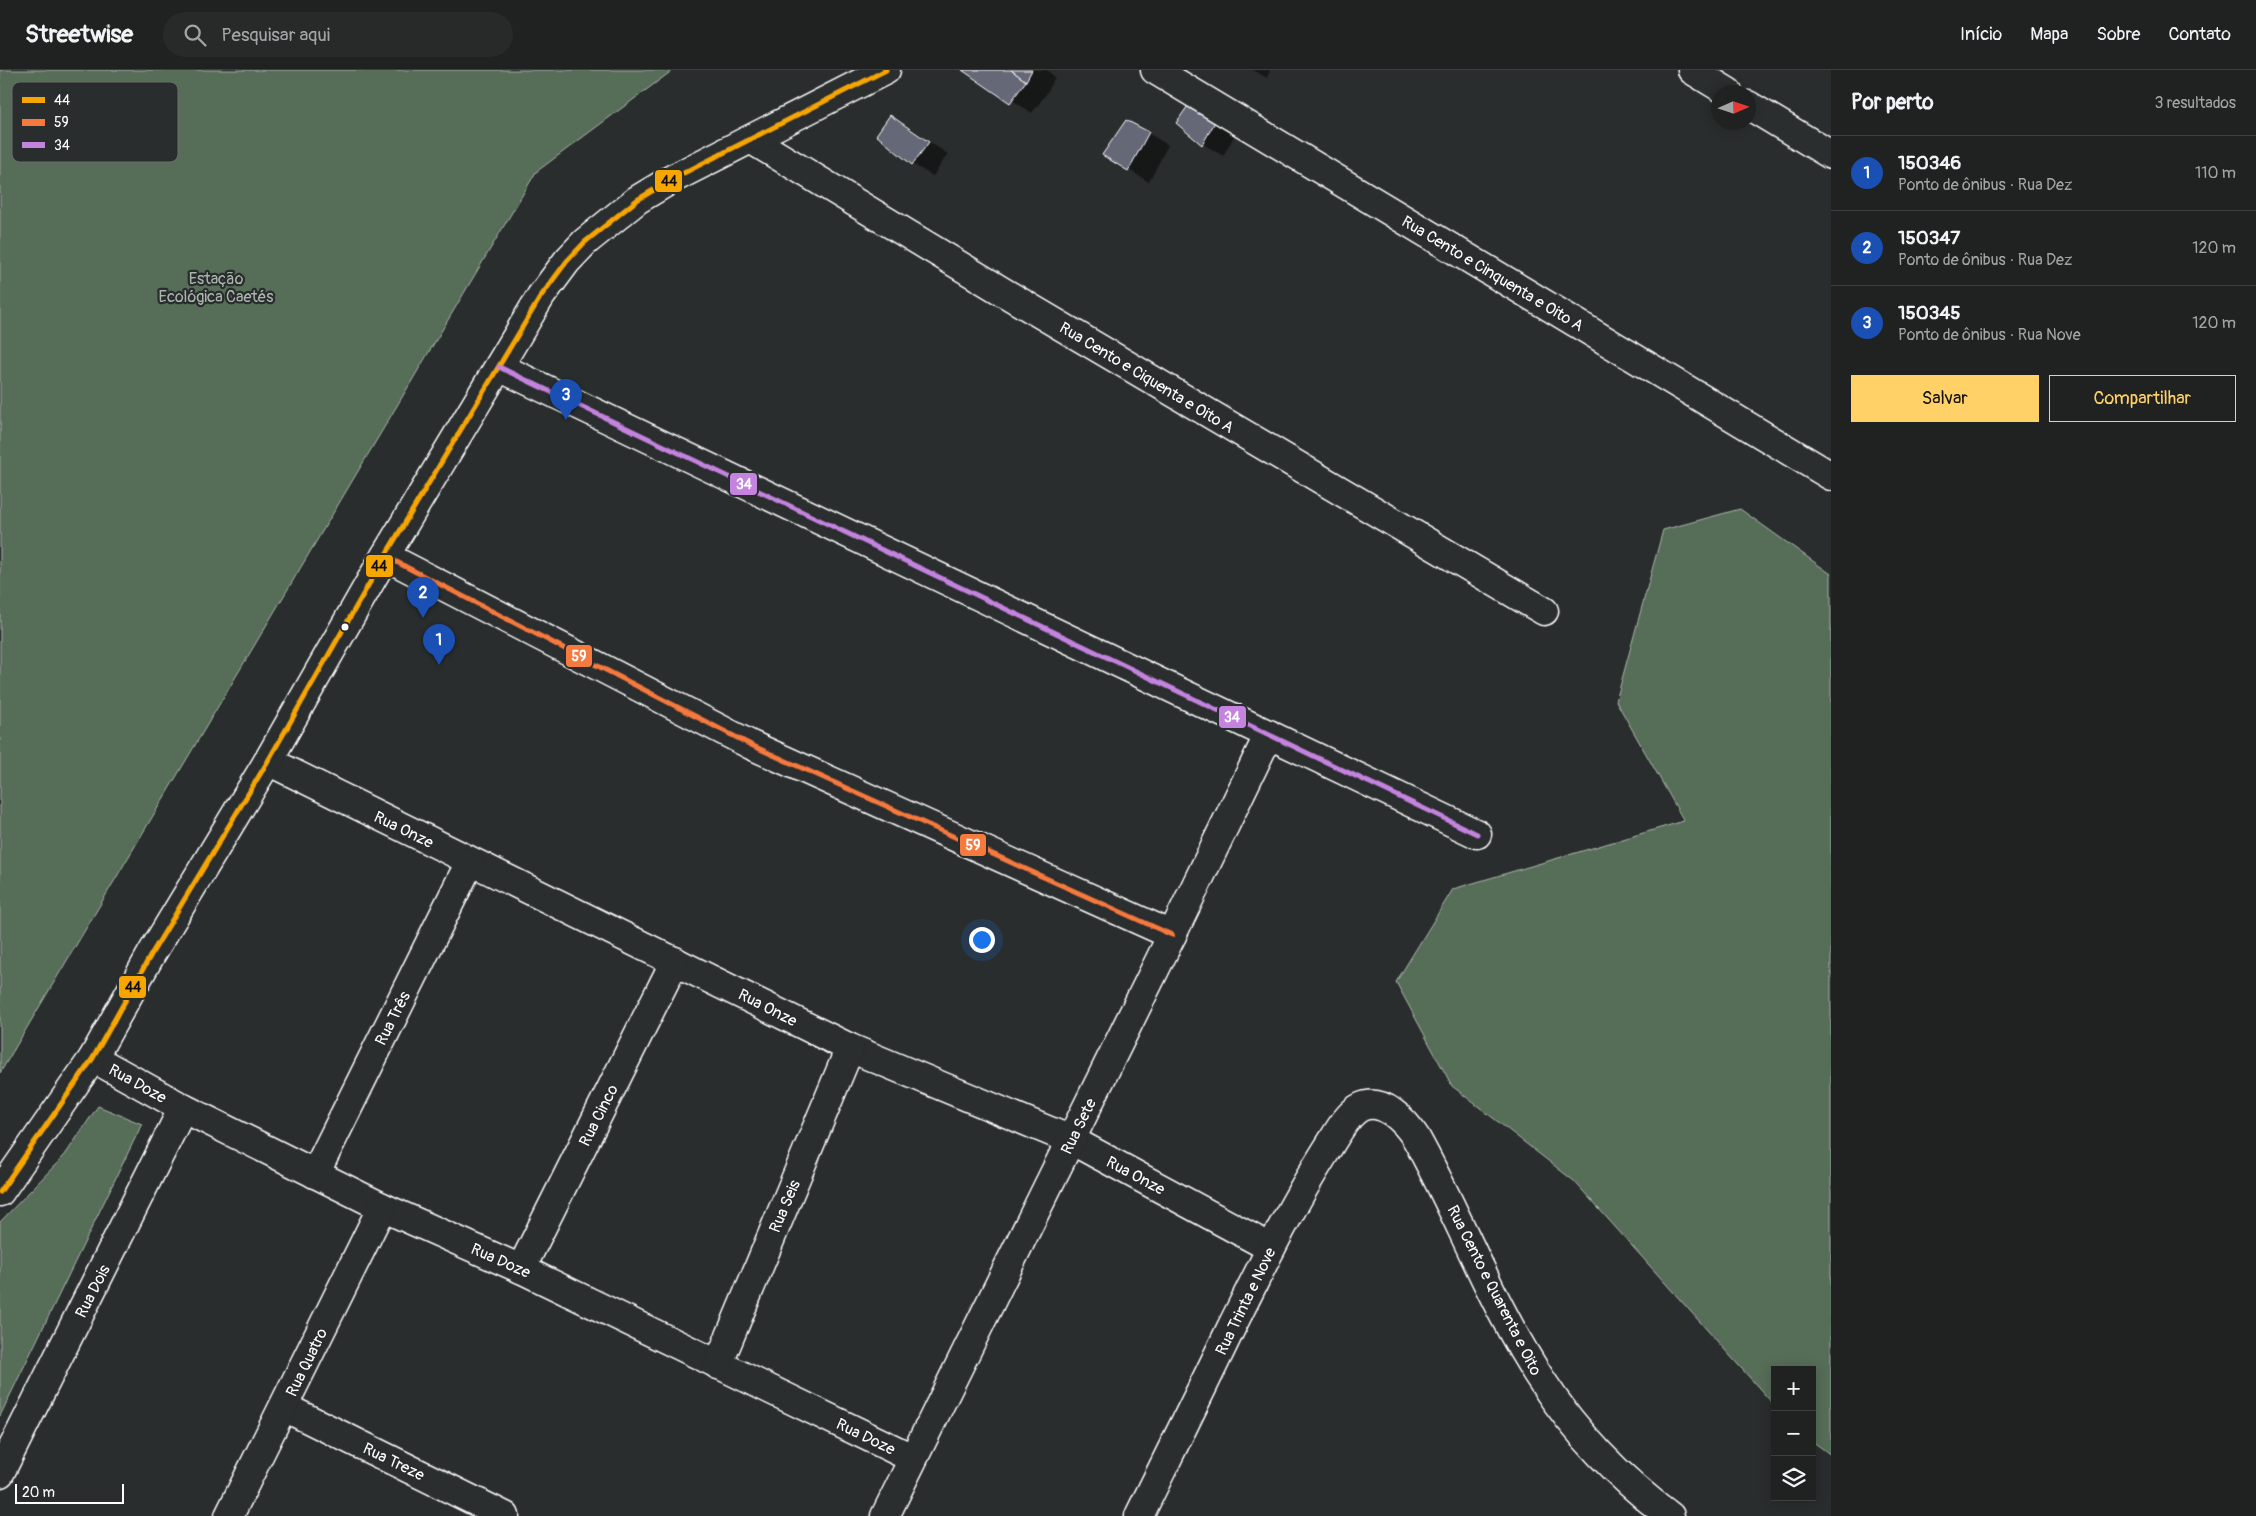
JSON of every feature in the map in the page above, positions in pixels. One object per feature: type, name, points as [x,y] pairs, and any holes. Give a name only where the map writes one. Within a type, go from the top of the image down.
[{"type":"street","points":[[0,1192],[93,1058],[152,953],[268,761],[386,556],[541,296],[567,261],[585,242],[637,200],[679,176],[886,70]]},
{"type":"street","name":"Rua Cento e Cinquenta e Oito A","points":[[1155,70],[1831,476]]},
{"type":"street","points":[[1692,70],[1717,85]]},
{"type":"street","points":[[1756,110],[1831,155]]},
{"type":"street","name":"Rua Cento e Ciquenta e Oito A","points":[[752,140],[1005,293],[1544,611]]},
{"type":"street","points":[[499,367],[640,436],[1477,834]]},
{"type":"street","points":[[386,556],[750,745],[1172,935]]},
{"type":"street","name":"Rua Sete","points":[[885,1516],[912,1458],[1072,1140],[1270,734]]},
{"type":"street","name":"Rua Onze","points":[[268,761],[850,1048],[1072,1140],[1271,1248]]},
{"type":"street","name":"Rua Três","points":[[315,1174],[470,862]]},
{"type":"street","name":"Rua Cinco","points":[[521,1269],[676,961]]},
{"type":"street","name":"Rua Seis","points":[[718,1364],[850,1048]]},
{"type":"street","name":"Rua Doze","points":[[93,1058],[183,1108],[382,1208],[521,1269],[912,1458]]},
{"type":"street","name":"Rua Trinta e Nove","points":[[1139,1516],[1271,1248],[1318,1164],[1340,1130],[1357,1109],[1372,1105]]},
{"type":"street","name":"Rua Cento e Quarenta e Oito","points":[[1372,1105],[1401,1117],[1416,1138],[1514,1334],[1541,1380],[1562,1410],[1614,1466],[1670,1516]]},
{"type":"street","name":"Rua Dois","points":[[0,1473],[183,1108]]},
{"type":"street","name":"Rua Quatro","points":[[229,1516],[382,1208]]},
{"type":"street","name":"Rua Treze","points":[[284,1406],[505,1516]]},
{"type":"green space","name":"Estação Ecológica Caetés","points":[[0,70],[673,70],[536,172],[0,1073]]},
{"type":"green space","points":[[1740,509],[1831,574],[1831,1455],[1816,1444],[1816,1366],[1771,1366],[1771,1402],[1574,1181],[1452,1086],[1396,982],[1453,889],[1684,821],[1616,701],[1663,530]]},
{"type":"green space","points":[[98,1106],[142,1124],[0,1416],[0,1222],[65,1155]]},
{"type":"building","points":[[962,70],[1011,70],[1026,81],[1010,103]]},
{"type":"building","points":[[1011,70],[1032,70],[1026,81]]},
{"type":"building","points":[[1192,100],[1219,115],[1202,145],[1176,123]]},
{"type":"building","points":[[890,115],[929,142],[912,165],[876,135]]},
{"type":"building","points":[[1126,120],[1149,132],[1128,171],[1102,155]]},
{"type":"transit line","name":"44","points":[[0,1192],[93,1058],[152,953],[268,761],[385,556],[541,296],[567,261],[585,242],[637,200],[672,179],[886,70]]},
{"type":"transit line","name":"34","points":[[499,367],[1477,834]]},
{"type":"transit line","name":"59","points":[[385,556],[751,745],[1172,935]]},
{"type":"place","name":"150345","points":[[566,420]]},
{"type":"place","name":"150347","points":[[423,618]]},
{"type":"place","name":"150346","points":[[439,665]]}]
